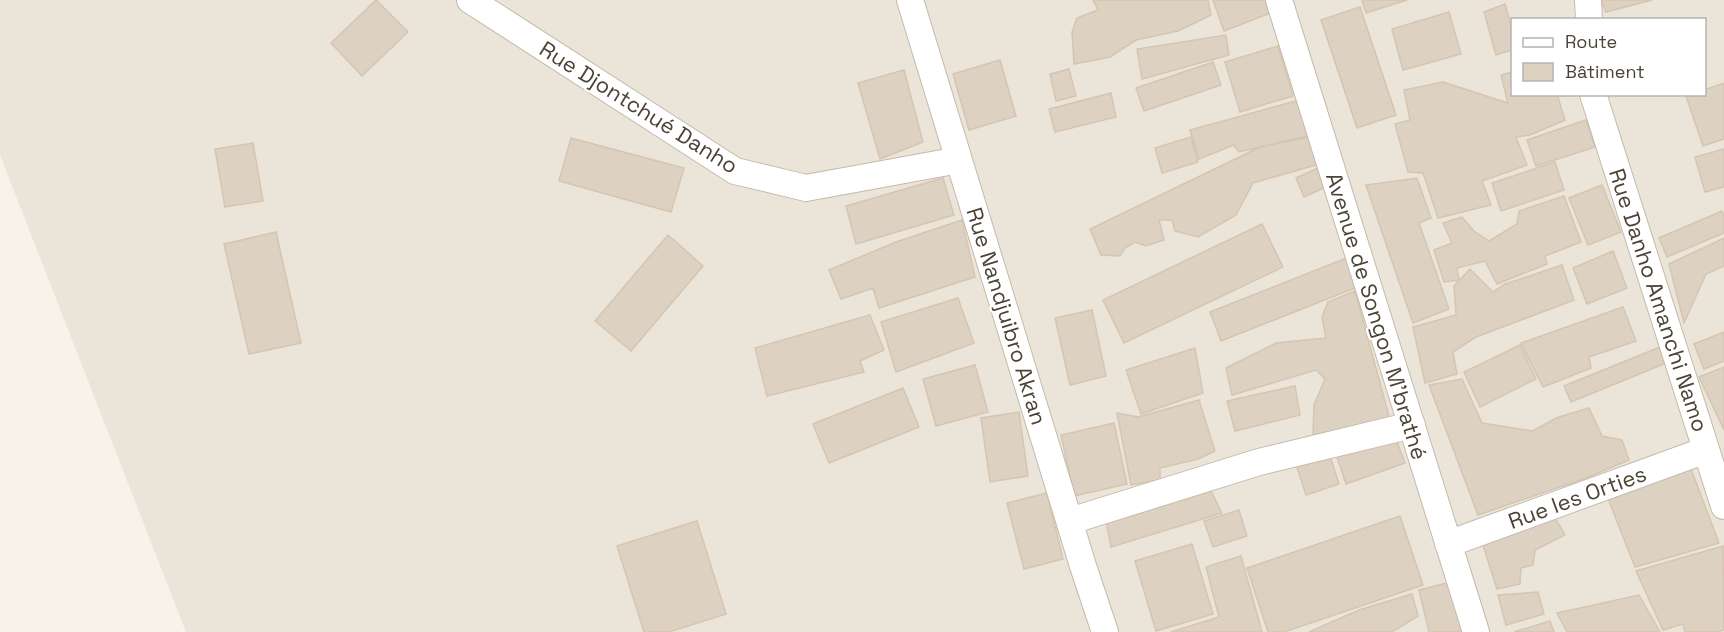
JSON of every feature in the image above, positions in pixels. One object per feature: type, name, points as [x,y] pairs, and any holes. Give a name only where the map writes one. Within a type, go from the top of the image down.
[{"type":"street","name":"Rue Djontchué Danho","points":[[470,0],[735,171],[806,188],[959,160]]},
{"type":"street","name":"Rue Nandjuibro Akran","points":[[910,0],[1105,632]]},
{"type":"street","name":"Avenue de Songon M'brathé","points":[[1279,0],[1476,632]]},
{"type":"street","points":[[1588,0],[1589,18]]},
{"type":"street","name":"Rue Danho Amanchi Namo","points":[[1594,96],[1724,506]]},
{"type":"street","points":[[1070,521],[1259,462],[1412,425]]},
{"type":"street","name":"Rue les Orties","points":[[1448,544],[1706,450]]},
{"type":"shaded area","points":[[0,0],[1724,0],[1724,632],[186,632],[0,155]]},
{"type":"building","points":[[376,0],[408,32],[362,76],[331,43]]},
{"type":"building","points":[[1093,0],[1208,0],[1211,15],[1178,31],[1136,40],[1110,57],[1074,64],[1072,32],[1077,18],[1098,10]]},
{"type":"building","points":[[1213,0],[1275,0],[1278,10],[1224,31]]},
{"type":"building","points":[[1362,0],[1407,0],[1366,13]]},
{"type":"building","points":[[1601,0],[1652,0],[1606,12]]},
{"type":"building","points":[[1505,4],[1511,25],[1511,50],[1496,55],[1484,12]]},
{"type":"building","points":[[1360,7],[1396,115],[1357,128],[1321,20]]},
{"type":"building","points":[[1449,12],[1461,54],[1403,70],[1392,29]]},
{"type":"building","points":[[1226,35],[1229,55],[1142,79],[1137,49]]},
{"type":"building","points":[[1278,46],[1293,96],[1240,112],[1225,62]]},
{"type":"building","points":[[1000,60],[1016,116],[969,130],[953,74]]},
{"type":"building","points":[[1213,62],[1221,85],[1144,111],[1136,88]]},
{"type":"building","points":[[1069,69],[1076,96],[1056,101],[1050,74]]},
{"type":"building","points":[[904,70],[923,142],[880,159],[858,83]]},
{"type":"building","points":[[1511,72],[1511,96],[1558,96],[1565,120],[1530,135],[1516,137],[1527,165],[1482,181],[1491,205],[1438,218],[1423,173],[1408,172],[1395,124],[1410,120],[1404,90],[1443,82],[1508,103],[1501,75]]},
{"type":"building","points":[[1724,83],[1724,139],[1703,146],[1686,96],[1706,96],[1706,89]]},
{"type":"building","points":[[1111,93],[1116,117],[1055,132],[1049,109]]},
{"type":"building","points":[[1303,99],[1311,135],[1239,152],[1234,145],[1199,159],[1190,130]]},
{"type":"building","points":[[1586,120],[1595,147],[1536,166],[1527,140]]},
{"type":"building","points":[[1314,136],[1323,163],[1253,183],[1236,215],[1198,237],[1175,231],[1172,220],[1159,220],[1164,240],[1146,246],[1135,242],[1125,248],[1120,256],[1101,255],[1090,229],[1260,147]]},
{"type":"building","points":[[1191,137],[1198,162],[1162,173],[1155,148]]},
{"type":"building","points":[[571,138],[684,168],[671,212],[559,181]]},
{"type":"building","points":[[253,143],[263,201],[225,207],[215,149]]},
{"type":"building","points":[[1724,149],[1724,187],[1705,192],[1695,157]]},
{"type":"building","points":[[1555,162],[1564,190],[1501,211],[1492,183]]},
{"type":"building","points":[[1320,167],[1328,186],[1304,197],[1296,178]]},
{"type":"building","points":[[943,178],[954,215],[856,244],[846,206]]},
{"type":"building","points":[[1417,178],[1431,218],[1419,223],[1449,309],[1413,323],[1366,185]]},
{"type":"building","points":[[1602,185],[1621,232],[1588,245],[1569,198]]},
{"type":"building","points":[[1564,196],[1581,242],[1545,256],[1547,264],[1497,284],[1485,261],[1457,268],[1459,280],[1444,282],[1434,250],[1452,243],[1443,223],[1462,217],[1474,231],[1489,241],[1517,224],[1519,211]]},
{"type":"building","points":[[1722,211],[1724,233],[1667,257],[1659,238]]},
{"type":"building","points":[[962,220],[975,277],[879,308],[873,288],[841,299],[829,270],[896,242]]},
{"type":"building","points":[[1262,224],[1283,267],[1124,343],[1103,300]]},
{"type":"building","points":[[276,232],[301,343],[249,354],[224,244]]},
{"type":"building","points":[[668,235],[703,266],[631,351],[595,321]]},
{"type":"building","points":[[1724,238],[1724,266],[1706,274],[1684,323],[1669,264]]},
{"type":"building","points":[[1613,251],[1627,288],[1587,304],[1573,268]]},
{"type":"building","points":[[1354,255],[1365,284],[1221,341],[1210,312]]},
{"type":"building","points":[[1562,265],[1574,300],[1476,337],[1453,352],[1457,374],[1425,383],[1413,327],[1456,315],[1454,286],[1470,269],[1493,292],[1505,284]]},
{"type":"building","points":[[1355,291],[1390,420],[1313,435],[1314,405],[1325,379],[1316,370],[1232,395],[1226,368],[1276,343],[1326,338],[1322,317],[1328,302]]},
{"type":"building","points":[[958,298],[974,343],[896,372],[881,322]]},
{"type":"building","points":[[1623,307],[1636,341],[1589,357],[1591,368],[1543,387],[1521,343]]},
{"type":"building","points":[[1092,310],[1106,376],[1070,385],[1055,318]]},
{"type":"building","points":[[870,315],[884,350],[860,361],[864,372],[767,396],[755,348]]},
{"type":"building","points":[[1724,332],[1724,361],[1704,369],[1694,344]]},
{"type":"building","points":[[1520,345],[1536,379],[1480,407],[1464,372]]},
{"type":"building","points":[[1660,347],[1666,363],[1571,402],[1564,386]]},
{"type":"building","points":[[1195,348],[1203,393],[1141,414],[1126,370]]},
{"type":"building","points":[[975,365],[988,412],[936,426],[923,379]]},
{"type":"building","points":[[1724,367],[1724,430],[1699,377]]},
{"type":"building","points":[[1462,379],[1482,423],[1533,431],[1556,418],[1589,408],[1602,436],[1622,440],[1629,460],[1586,478],[1478,515],[1429,385]]},
{"type":"building","points":[[1295,386],[1300,415],[1235,431],[1227,401]]},
{"type":"building","points":[[903,388],[919,427],[829,463],[813,424]]},
{"type":"building","points":[[1199,400],[1215,451],[1198,459],[1160,468],[1160,480],[1131,485],[1117,413],[1138,417]]},
{"type":"building","points":[[1019,412],[1028,476],[990,482],[981,418]]},
{"type":"building","points":[[1114,423],[1127,484],[1074,496],[1061,435]]},
{"type":"building","points":[[1395,436],[1405,463],[1346,484],[1337,457]]},
{"type":"building","points":[[1329,453],[1339,484],[1306,495],[1296,464]]},
{"type":"building","points":[[1688,461],[1719,543],[1635,567],[1605,491]]},
{"type":"building","points":[[1207,483],[1222,513],[1111,547],[1105,515]]},
{"type":"building","points":[[1047,493],[1063,559],[1024,569],[1007,503]]},
{"type":"building","points":[[1239,510],[1247,536],[1213,547],[1204,521]]},
{"type":"building","points":[[1551,511],[1565,535],[1535,550],[1533,565],[1521,568],[1520,584],[1497,589],[1481,539]]},
{"type":"building","points":[[1400,516],[1423,585],[1284,632],[1268,632],[1247,568]]},
{"type":"building","points":[[697,521],[726,614],[669,632],[644,632],[617,546]]},
{"type":"building","points":[[1192,544],[1213,614],[1156,631],[1135,561]]},
{"type":"building","points":[[1723,546],[1724,630],[1685,632],[1683,624],[1663,630],[1636,571]]},
{"type":"building","points":[[1241,556],[1262,632],[1171,632],[1219,617],[1206,567]]},
{"type":"building","points":[[1451,582],[1463,632],[1429,632],[1419,590]]},
{"type":"building","points":[[1538,592],[1544,614],[1506,625],[1498,595]]},
{"type":"building","points":[[1412,594],[1418,616],[1392,632],[1309,632],[1359,610]]},
{"type":"building","points":[[1639,595],[1660,632],[1567,632],[1557,613]]},
{"type":"building","points":[[1550,621],[1554,632],[1514,632]]}]
